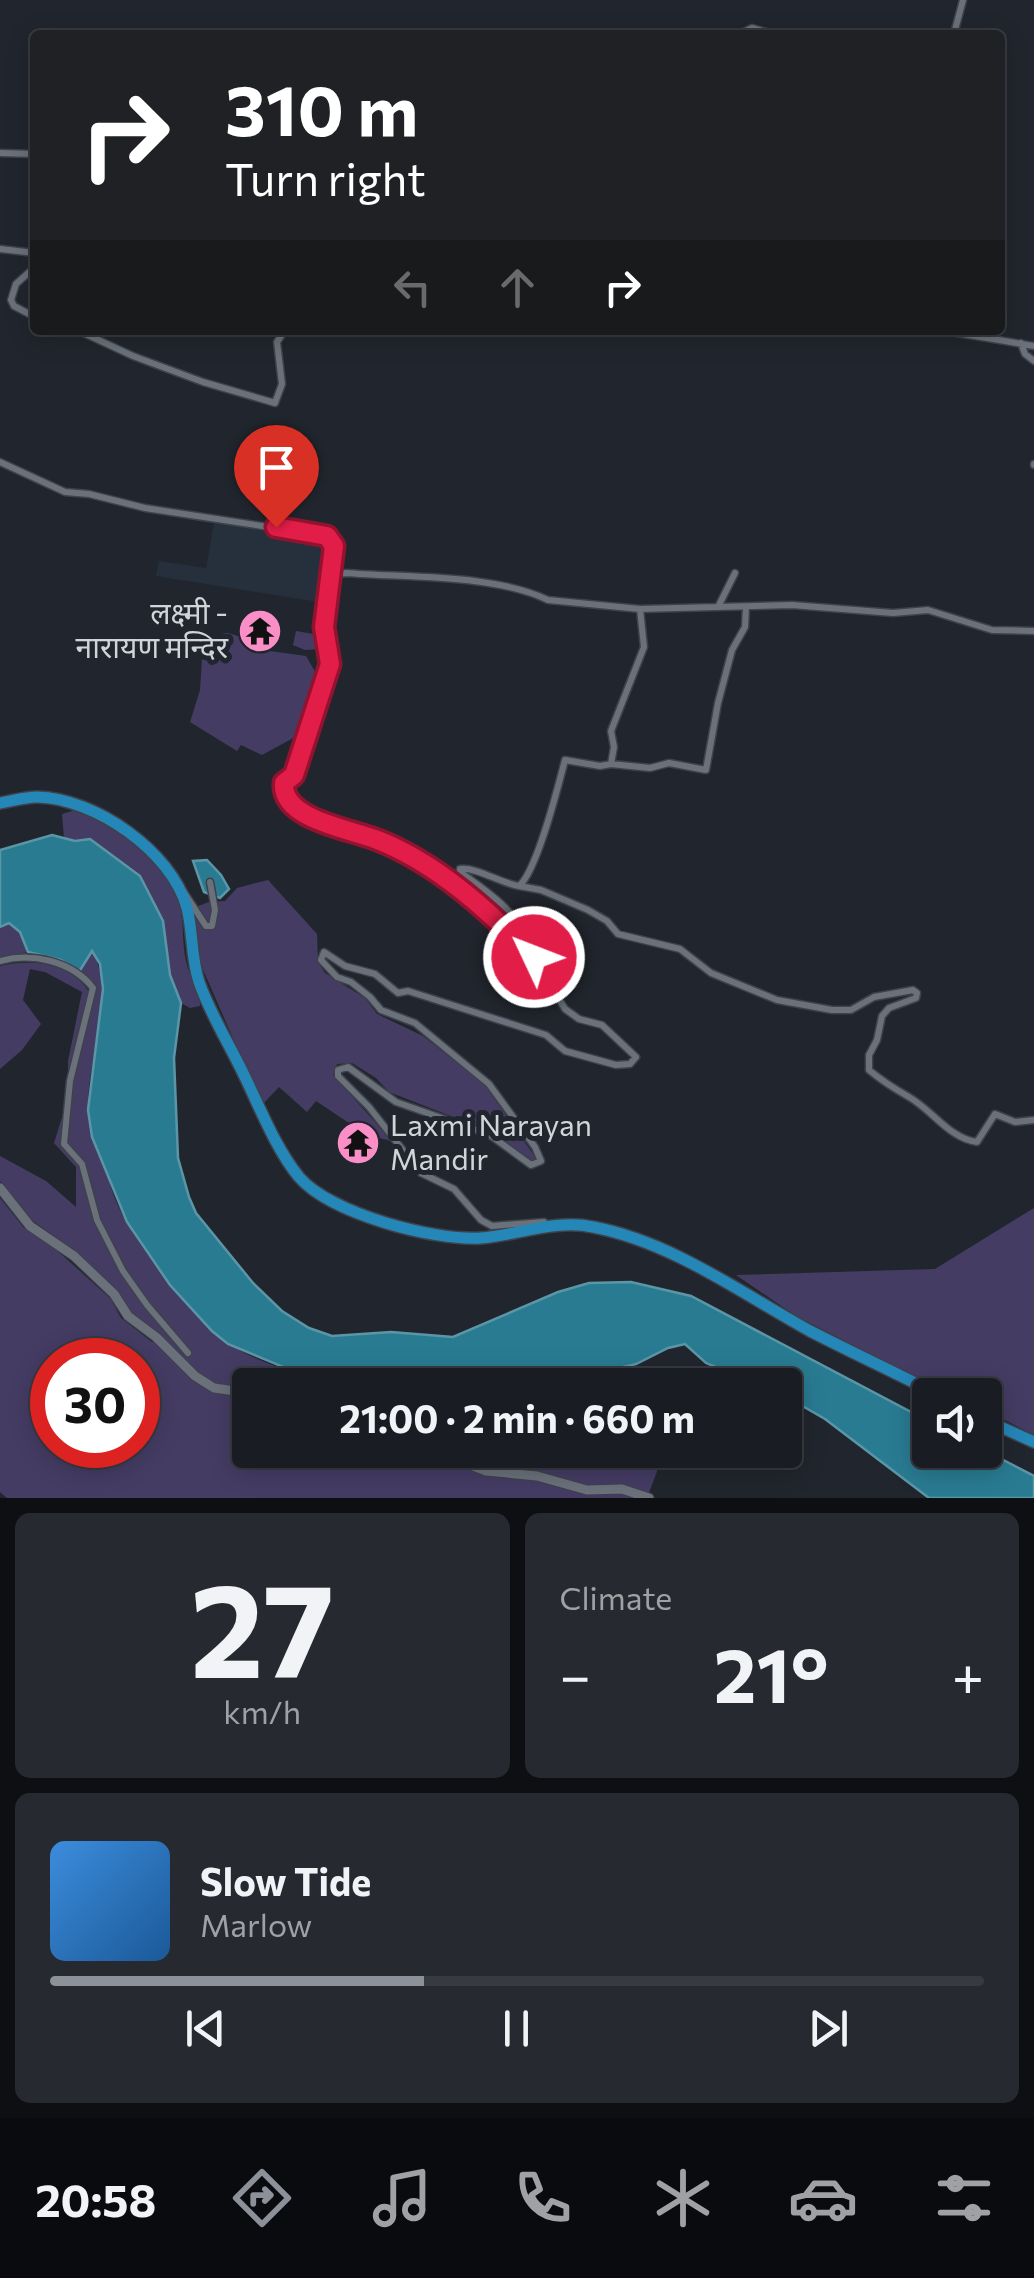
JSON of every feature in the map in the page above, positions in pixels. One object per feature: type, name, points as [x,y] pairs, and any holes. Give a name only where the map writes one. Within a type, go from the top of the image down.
[{"type":"highway","points":[[0,804],[34,797],[89,809],[145,845],[174,878],[186,908],[194,966],[210,1010],[298,1176],[324,1199],[351,1212],[442,1235],[484,1238],[546,1227],[589,1226],[630,1235],[671,1252],[912,1381]]},
{"type":"highway","points":[[1002,1428],[1034,1442]]},
{"type":"street","points":[[954,30],[962,0]]},
{"type":"street","points":[[0,152],[30,154]]},
{"type":"street","points":[[0,249],[30,252]]},
{"type":"street","points":[[30,271],[16,284],[11,300],[30,314]]},
{"type":"street","points":[[88,335],[144,360],[275,403],[282,384],[277,342],[282,335]]},
{"type":"street","points":[[969,335],[1034,346]]},
{"type":"street","points":[[1022,344],[1025,354],[1034,361]]},
{"type":"street","points":[[0,462],[65,492],[330,538],[334,546],[324,627],[330,664],[294,775],[284,783],[288,802],[317,820],[400,850],[433,870],[478,903],[534,957]]},
{"type":"street","points":[[330,574],[488,584],[538,593],[548,600],[640,610],[792,606],[893,613],[928,610],[992,630],[1034,631]]},
{"type":"street","points":[[718,607],[735,574]]},
{"type":"street","points":[[519,886],[534,862],[566,760],[650,768],[669,763],[706,770],[718,703],[732,650],[745,627],[746,607]]},
{"type":"street","points":[[611,764],[611,731],[644,647],[640,610]]},
{"type":"street","points":[[546,1227],[546,1222],[492,1226],[484,1223],[454,1189],[426,1177],[416,1168],[387,1128],[338,1076],[338,1070],[348,1067],[396,1102],[490,1135],[531,1164],[538,1164],[541,1158],[489,1084],[415,1024],[381,1010],[352,982],[337,976],[321,960],[322,953],[327,952],[345,966],[375,974],[398,993],[408,991],[506,1020],[546,1035],[565,1051],[616,1065],[634,1061],[635,1052],[602,1025],[579,1019],[565,1009],[534,957],[524,930],[478,882],[460,872],[467,867],[496,880],[541,890],[588,910],[618,934],[680,950],[712,973],[777,1000],[851,1010],[874,997],[912,990],[917,993],[916,998],[889,1008],[882,1016],[868,1070],[971,1142],[977,1142],[996,1114],[1015,1122],[1034,1120]]},
{"type":"street","points":[[174,878],[206,926],[212,926],[215,919],[210,882]]},
{"type":"street","points":[[0,961],[32,956],[58,963],[92,988],[70,1081],[64,1144],[82,1164],[97,1220],[123,1271],[188,1353]]},
{"type":"street","points":[[0,1188],[30,1226],[74,1256],[114,1294],[128,1316],[195,1376],[214,1388],[232,1390]]},
{"type":"street","points":[[480,1468],[537,1476],[586,1490],[622,1489],[649,1498]]},
{"type":"shaded area","points":[[214,523],[329,541],[319,602],[156,576],[159,561],[206,568]]},
{"type":"shaded area","points":[[296,631],[319,635],[320,649],[305,650],[293,645]]},
{"type":"shaded area","points":[[228,633],[270,651],[306,656],[317,675],[295,737],[262,755],[241,745],[237,751],[190,722],[200,690],[202,659],[221,634]]},
{"type":"shaded area","points":[[79,809],[140,848],[165,874],[180,906],[186,961],[200,1006],[190,1008],[181,1003],[170,975],[163,921],[140,876],[64,838],[62,814]]},
{"type":"shaded area","points":[[268,880],[317,934],[318,962],[325,973],[365,998],[377,1014],[423,1036],[484,1084],[536,1158],[533,1161],[489,1131],[389,1092],[352,1063],[337,1064],[333,1075],[392,1141],[367,1135],[316,1101],[307,1112],[279,1087],[262,1105],[201,965],[193,908],[225,901],[237,888]]},
{"type":"shaded area","points":[[9,923],[20,932],[28,952],[0,958],[0,927]]},
{"type":"shaded area","points":[[92,951],[102,987],[88,1108],[92,1131],[121,1212],[179,1295],[211,1329],[238,1349],[284,1368],[232,1368],[232,1468],[658,1468],[647,1498],[7,1498],[0,1492],[0,1198],[24,1228],[50,1244],[111,1299],[121,1318],[147,1338],[30,1338],[30,1468],[160,1468],[160,1338],[131,1315],[118,1293],[78,1253],[33,1221],[0,1181],[0,1156],[46,1181],[76,1207],[76,1167],[54,1143],[68,1098],[68,1061],[82,992],[45,972],[30,969],[23,1000],[41,1024],[22,1050],[0,1069],[0,966],[49,965],[72,974],[89,992],[75,1044],[62,1145],[81,1165],[94,1222],[115,1263],[135,1295],[167,1331],[172,1328],[122,1263],[101,1222],[86,1166],[68,1148],[65,1133],[95,990],[93,983],[79,972]]},
{"type":"shaded area","points":[[1034,1208],[1034,1435],[1002,1419],[1002,1378],[918,1378],[796,1316],[736,1275],[935,1269]]},
{"type":"water","points":[[52,835],[75,841],[90,839],[140,876],[163,921],[170,975],[181,1003],[174,1058],[178,1158],[189,1197],[196,1213],[253,1283],[282,1311],[309,1328],[332,1336],[391,1332],[453,1337],[558,1292],[589,1283],[631,1282],[691,1296],[912,1413],[912,1468],[1002,1468],[1002,1459],[1034,1476],[1034,1498],[929,1498],[802,1406],[802,1368],[718,1368],[685,1344],[619,1368],[286,1368],[228,1344],[170,1285],[127,1222],[92,1137],[88,1110],[103,989],[100,964],[92,951],[79,972],[61,960],[28,952],[20,932],[9,923],[0,927],[0,850]]},
{"type":"water","points":[[207,860],[229,889],[220,898],[204,892],[193,861]]},
{"type":"place","name":"लक्ष्मी - नारायण मन्दिर","points":[[260,631]]},
{"type":"place","name":"Laxmi Narayan Mandir","points":[[358,1143]]},
{"type":"route","points":[[276,527],[327,536],[334,542],[324,627],[330,664],[294,775],[284,783],[288,802],[317,820],[400,850],[433,870],[478,903],[534,957]]}]
